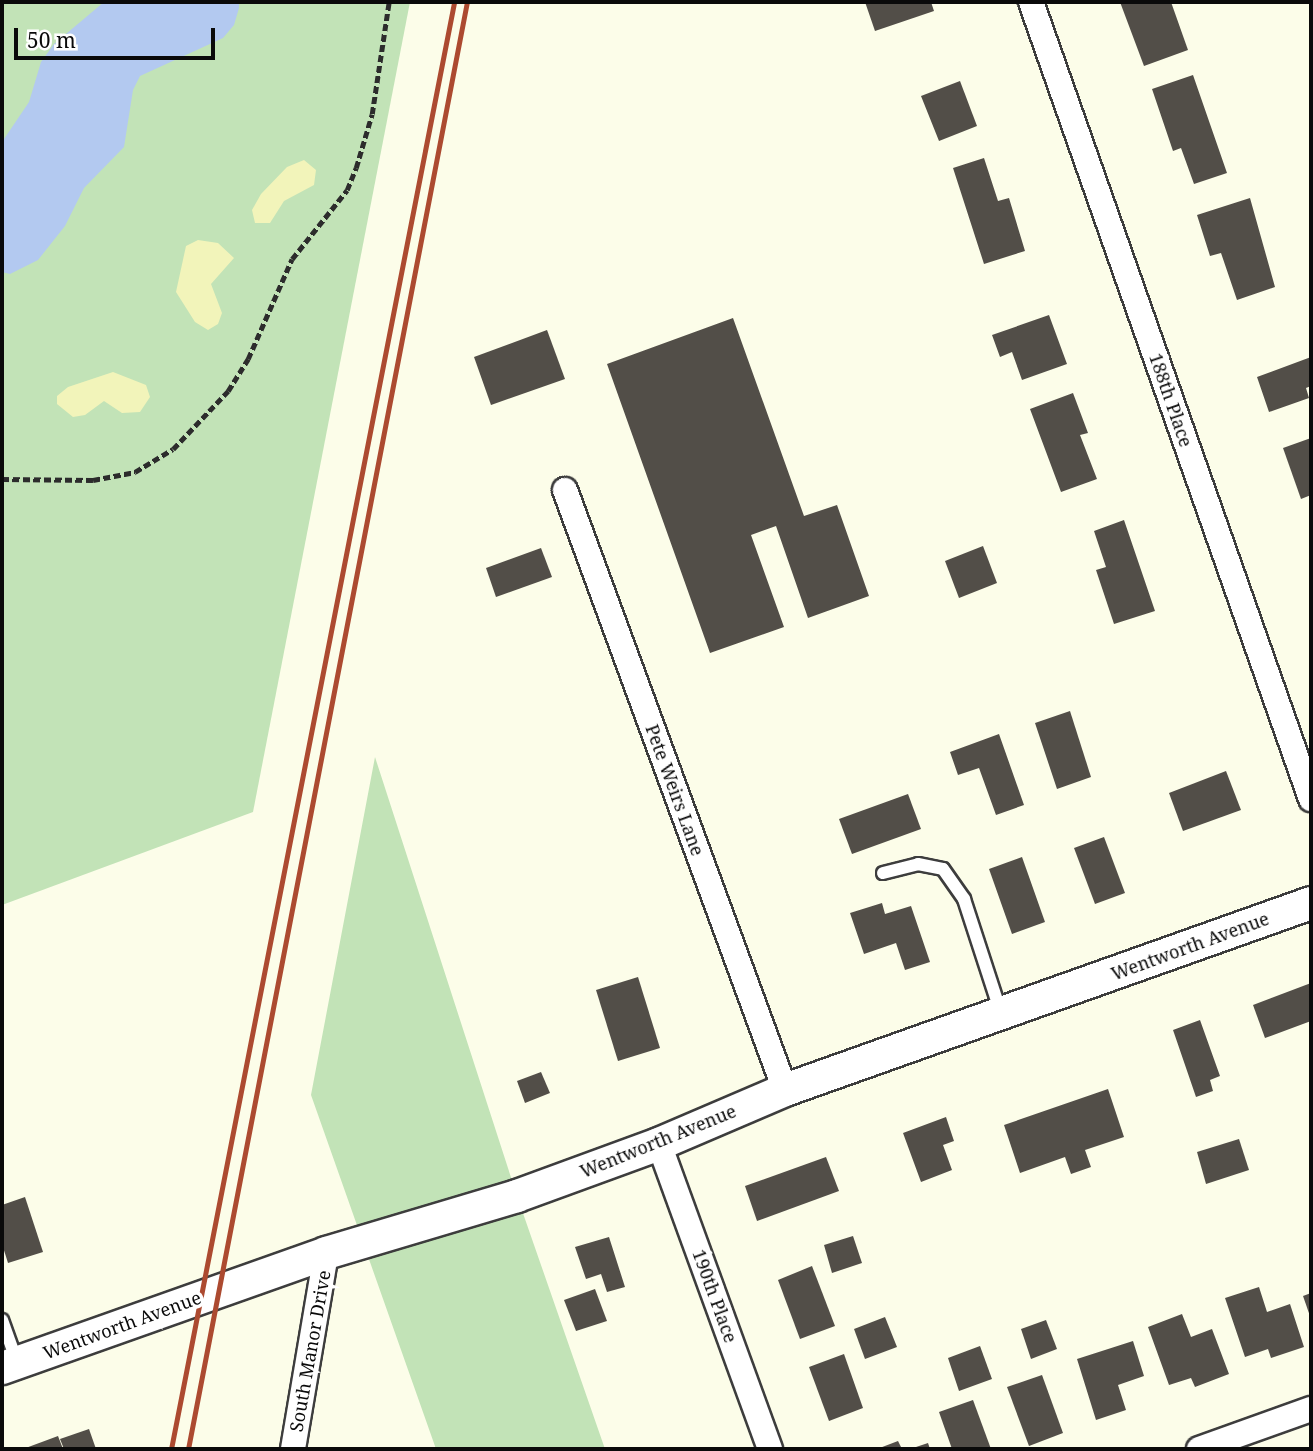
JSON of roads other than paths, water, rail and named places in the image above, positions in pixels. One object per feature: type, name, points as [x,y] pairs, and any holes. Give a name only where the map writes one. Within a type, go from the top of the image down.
[{"type":"street","name":"188th Place","points":[[1031,2],[1311,799]]},
{"type":"street","name":"Pete Weirs Lane","points":[[565,491],[785,1090]]},
{"type":"street","name":"Wentworth Avenue","points":[[9,1366],[326,1253],[517,1196],[659,1144],[785,1090],[1311,903]]},
{"type":"street","name":"190th Place","points":[[659,1144],[770,1449]]},
{"type":"street","name":"South Manor Drive","points":[[293,1449],[326,1253]]},
{"type":"street","points":[[1199,1449],[1311,1409]]},
{"type":"lane","points":[[883,873],[918,864],[943,869],[964,899],[977,932],[1001,1013]]},
{"type":"lane","points":[[2,1320],[9,1366]]},
{"type":"water","points":[[104,2],[239,2],[239,8],[234,25],[223,38],[140,76],[133,90],[124,147],[84,188],[65,226],[38,260],[10,274],[2,272],[2,142],[29,102],[41,62],[54,44]]},
{"type":"railway","points":[[171,1449],[454,2]]},
{"type":"railway","points":[[188,1449],[467,2]]}]
